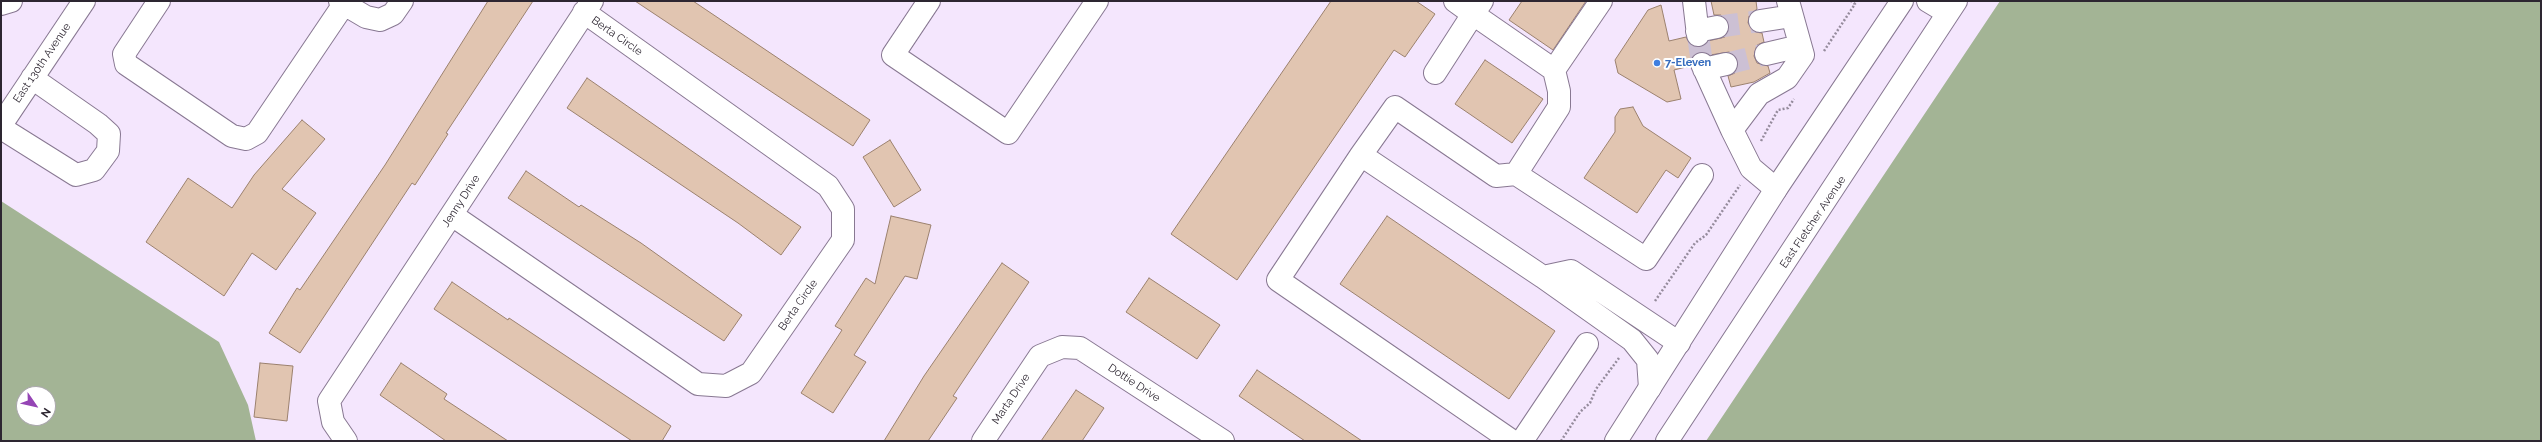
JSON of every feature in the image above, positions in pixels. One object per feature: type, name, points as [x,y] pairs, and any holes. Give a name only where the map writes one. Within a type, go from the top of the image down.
[{"type":"street","points":[[1,4],[11,1]]},
{"type":"street","name":"East 130th Avenue","points":[[1,124],[84,1]]},
{"type":"street","points":[[159,1],[124,54],[126,64],[232,136],[246,140],[257,133],[342,2],[366,17],[380,20],[393,14],[402,1]]},
{"type":"street","points":[[929,1],[893,55],[1008,133],[1097,1]]},
{"type":"street","points":[[1455,1],[1477,8],[1554,70],[1559,91],[1558,107],[1516,174]]},
{"type":"street","points":[[1554,70],[1601,1]]},
{"type":"street","points":[[1694,1],[1704,31]]},
{"type":"street","points":[[1616,441],[1776,189],[1902,1]]},
{"type":"street","points":[[1928,1],[1952,7]]},
{"type":"street","name":"Jenny Drive","points":[[346,441],[333,422],[329,401],[588,7]]},
{"type":"street","name":"Berta Circle","points":[[452,215],[698,384],[726,386],[751,373],[843,240],[843,209],[828,186],[588,7]]},
{"type":"street","name":"East Fletcher Avenue","points":[[1667,441],[1863,146],[1952,7]]},
{"type":"street","points":[[1435,72],[1477,8]]},
{"type":"street","points":[[1732,130],[1759,94],[1787,78],[1803,55],[1790,9],[1760,21]]},
{"type":"street","points":[[1766,54],[1800,46]]},
{"type":"street","points":[[1726,64],[1703,66],[1751,168],[1776,189]]},
{"type":"street","points":[[1,128],[76,175],[94,170],[108,150],[109,134],[98,124],[32,78]]},
{"type":"street","points":[[1512,441],[1278,280],[1361,155],[1395,107],[1496,176],[1516,174],[1646,259],[1702,175]]},
{"type":"street","points":[[1361,155],[1543,277],[1587,310],[1632,340],[1648,360],[1650,388]]},
{"type":"street","points":[[1543,277],[1571,271],[1679,343]]},
{"type":"street","points":[[1522,441],[1587,344]]},
{"type":"street","name":"Dottie Drive","points":[[1040,356],[1062,347],[1080,348],[1223,441]]},
{"type":"street","name":"Marta Drive","points":[[983,441],[1040,356]]},
{"type":"green space","points":[[2000,1],[2541,1],[2541,441],[1706,441]]},
{"type":"green space","points":[[1,201],[219,342],[248,405],[256,441],[1,441]]},
{"type":"building","points":[[488,1],[533,1],[446,133],[448,134],[415,185],[412,183],[300,353],[269,333],[297,288],[300,290],[385,165]]},
{"type":"building","points":[[635,1],[693,1],[870,120],[853,146]]},
{"type":"building","points":[[1331,1],[1416,1],[1435,14],[1405,57],[1394,50],[1237,280],[1171,234]]},
{"type":"building","points":[[1522,1],[1586,1],[1553,50],[1509,20]]},
{"type":"building","points":[[1711,1],[1756,1],[1757,9],[1749,16],[1748,23],[1755,32],[1762,33],[1764,42],[1757,45],[1754,56],[1757,63],[1768,66],[1770,73],[1754,82],[1731,87],[1728,76],[1735,73],[1738,67],[1735,55],[1729,52],[1710,55],[1704,52],[1697,53],[1692,57],[1690,66],[1674,70],[1681,99],[1667,102],[1618,73],[1615,60],[1648,10],[1661,5],[1669,41],[1686,37],[1693,46],[1699,47],[1708,41],[1725,37],[1729,31],[1729,24],[1721,15],[1714,15]]},
{"type":"building","points":[[1485,60],[1543,99],[1512,143],[1455,104]]},
{"type":"building","points":[[587,78],[801,227],[781,255],[738,223],[567,108]]},
{"type":"building","points":[[1633,107],[1643,126],[1691,158],[1678,178],[1666,170],[1637,213],[1584,178],[1615,132],[1615,117],[1620,109]]},
{"type":"building","points":[[302,120],[325,139],[282,189],[316,213],[276,270],[252,253],[224,296],[146,242],[188,178],[232,208],[254,175]]},
{"type":"building","points":[[890,140],[921,190],[894,207],[863,157]]},
{"type":"building","points":[[526,171],[579,207],[581,205],[641,243],[742,315],[724,341],[508,198]]},
{"type":"building","points":[[891,216],[931,225],[917,279],[905,276],[854,355],[866,362],[833,413],[801,393],[842,330],[835,326],[866,278],[875,284]]},
{"type":"building","points":[[1387,216],[1555,331],[1509,399],[1340,284]]},
{"type":"building","points":[[1002,263],[1029,282],[953,396],[957,398],[928,441],[884,441],[924,376]]},
{"type":"building","points":[[1149,278],[1220,325],[1197,359],[1126,312]]},
{"type":"building","points":[[452,282],[508,320],[509,318],[671,426],[662,441],[632,441],[434,309]]},
{"type":"building","points":[[260,363],[293,366],[287,421],[254,417]]},
{"type":"building","points":[[401,363],[447,394],[444,399],[508,441],[446,441],[380,395]]},
{"type":"building","points":[[1257,370],[1362,441],[1305,441],[1239,396]]},
{"type":"building","points":[[1076,390],[1104,408],[1082,441],[1041,441]]},
{"type":"tunnel","points":[[1717,27],[1760,21]]},
{"type":"tunnel","points":[[1698,35],[1702,64]]},
{"type":"tunnel","points":[[1726,64],[1766,54]]},
{"type":"place","name":"7-Eleven","points":[[1657,63]]}]
